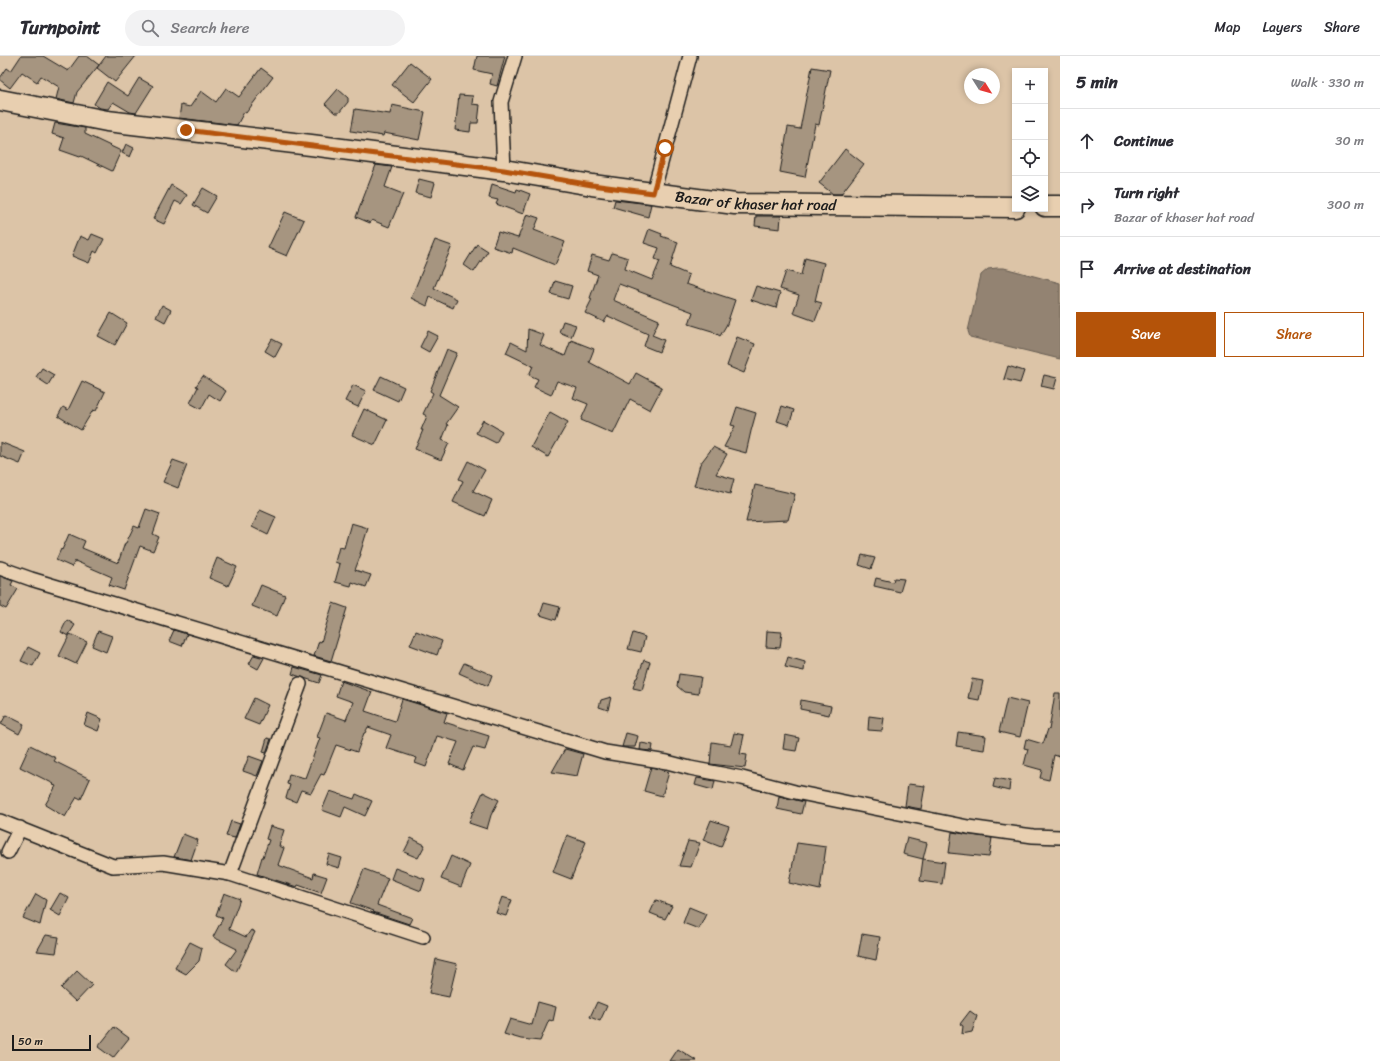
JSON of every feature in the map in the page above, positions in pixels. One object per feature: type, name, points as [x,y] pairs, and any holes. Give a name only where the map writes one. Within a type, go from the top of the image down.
[{"type":"main road","name":"Bazar of khaser hat road","points":[[0,100],[107,121],[504,170],[592,185],[735,204],[1012,207]]},
{"type":"main road","points":[[1048,206],[1060,206]]},
{"type":"street","points":[[504,170],[501,102],[515,56]]},
{"type":"street","points":[[653,193],[690,56]]},
{"type":"street","points":[[0,568],[54,586],[605,752],[667,762],[742,778],[795,792],[968,827],[1033,836],[1060,836]]},
{"type":"street","points":[[230,874],[300,684]]},
{"type":"street","points":[[0,821],[113,866],[163,863],[230,874],[423,937]]},
{"type":"street","points":[[8,852],[20,828]]},
{"type":"shaded area","points":[[1004,268],[1060,283],[1060,359],[970,337],[968,331],[981,275],[988,269]]},
{"type":"building","points":[[21,56],[43,56],[68,71],[79,56],[87,56],[99,65],[77,92],[74,103],[56,99],[59,87],[41,76],[37,82],[22,72],[10,88],[0,80],[7,68],[11,71]]},
{"type":"building","points":[[106,56],[136,56],[115,82],[97,68]]},
{"type":"building","points":[[477,56],[505,56],[497,86],[490,84],[492,74],[474,70]]},
{"type":"building","points":[[410,62],[432,79],[414,102],[392,85]]},
{"type":"building","points":[[812,67],[830,70],[819,125],[815,124],[805,177],[780,172],[788,127],[800,129]]},
{"type":"building","points":[[261,68],[273,77],[246,113],[244,112],[237,125],[179,118],[181,105],[190,107],[201,91],[216,102],[226,88],[239,97]]},
{"type":"building","points":[[139,78],[153,86],[136,113],[130,112],[113,102],[108,109],[100,108],[94,104],[107,82],[128,96]]},
{"type":"building","points":[[338,89],[348,98],[348,102],[339,113],[335,113],[325,104]]},
{"type":"building","points":[[459,95],[473,96],[472,104],[480,105],[478,123],[471,123],[470,132],[455,130]]},
{"type":"building","points":[[392,105],[425,112],[419,140],[384,133],[383,136],[351,131],[355,109],[390,114]]},
{"type":"building","points":[[55,123],[85,128],[85,134],[121,151],[112,171],[81,156],[80,157],[60,150],[64,138],[52,134]]},
{"type":"building","points":[[126,144],[134,148],[130,157],[122,153]]},
{"type":"building","points":[[845,149],[864,164],[841,194],[833,194],[819,183]]},
{"type":"building","points":[[376,165],[392,167],[385,187],[403,194],[389,227],[372,220],[370,223],[356,217]]},
{"type":"building","points":[[419,179],[435,183],[431,197],[415,193]]},
{"type":"building","points":[[492,184],[516,192],[517,189],[530,194],[523,214],[496,204],[498,200],[489,198]]},
{"type":"building","points":[[171,185],[187,195],[181,204],[175,201],[164,224],[153,219]]},
{"type":"building","points":[[203,188],[217,196],[207,213],[193,205]]},
{"type":"building","points":[[615,200],[651,204],[648,217],[613,207]]},
{"type":"building","points":[[285,212],[304,220],[287,256],[268,248]]},
{"type":"building","points":[[527,214],[539,218],[534,230],[565,242],[555,265],[513,248],[512,253],[493,247],[498,232],[518,238]]},
{"type":"building","points":[[756,216],[781,216],[780,229],[755,226]]},
{"type":"building","points":[[649,229],[662,234],[661,236],[678,242],[670,267],[689,275],[686,284],[735,300],[727,324],[720,336],[712,331],[689,324],[693,312],[619,284],[613,300],[659,320],[652,335],[664,340],[659,352],[644,346],[648,334],[608,316],[604,322],[585,313],[592,299],[590,298],[598,275],[587,271],[592,255],[609,260],[612,253],[628,258],[625,269],[652,280],[660,261],[655,259],[659,248],[644,243]]},
{"type":"building","points":[[92,234],[104,239],[97,253],[94,251],[89,263],[72,256],[80,236],[89,240]]},
{"type":"building","points":[[435,240],[452,246],[434,288],[457,299],[453,308],[430,297],[427,306],[411,298]]},
{"type":"building","points":[[477,244],[488,251],[474,272],[464,265]]},
{"type":"building","points":[[805,258],[824,263],[815,301],[822,303],[815,321],[793,313],[799,295],[780,289],[786,271],[801,275]]},
{"type":"building","points":[[555,281],[572,286],[568,299],[551,294]]},
{"type":"building","points":[[756,286],[780,293],[776,308],[751,300]]},
{"type":"building","points":[[162,305],[171,310],[165,322],[156,317]]},
{"type":"building","points":[[111,313],[127,323],[115,345],[98,336]]},
{"type":"building","points":[[563,321],[576,325],[571,337],[559,332]]},
{"type":"building","points":[[528,329],[544,335],[540,345],[565,356],[571,340],[594,349],[589,362],[630,384],[636,373],[662,387],[650,410],[630,399],[613,434],[581,420],[588,404],[573,398],[577,388],[557,381],[551,395],[534,387],[538,379],[529,375],[533,366],[506,353],[511,342],[527,350]]},
{"type":"building","points":[[428,331],[438,336],[429,352],[420,347]]},
{"type":"building","points":[[737,337],[755,344],[744,373],[727,366]]},
{"type":"building","points":[[272,339],[282,344],[275,357],[265,351]]},
{"type":"building","points":[[447,349],[457,353],[439,395],[458,407],[446,424],[448,425],[442,440],[449,443],[441,460],[415,449],[427,416],[423,414],[433,393],[430,391]]},
{"type":"building","points":[[1008,366],[1024,371],[1020,383],[1004,379]]},
{"type":"building","points":[[42,368],[54,375],[48,385],[36,377]]},
{"type":"building","points":[[1044,375],[1057,378],[1054,389],[1041,386]]},
{"type":"building","points":[[203,376],[226,391],[220,401],[209,394],[201,409],[190,403],[198,387],[196,386]]},
{"type":"building","points":[[381,376],[404,387],[398,401],[374,390]]},
{"type":"building","points":[[82,381],[105,392],[96,411],[93,410],[81,430],[58,416],[63,407],[68,410]]},
{"type":"building","points":[[353,385],[366,391],[358,407],[345,401]]},
{"type":"building","points":[[782,406],[794,410],[789,425],[777,421]]},
{"type":"building","points":[[737,407],[756,413],[746,453],[724,447],[735,426],[731,425]]},
{"type":"building","points":[[364,409],[387,420],[375,445],[352,435]]},
{"type":"building","points":[[550,412],[568,422],[548,457],[531,447]]},
{"type":"building","points":[[483,420],[502,431],[496,443],[476,433]]},
{"type":"building","points":[[0,442],[25,452],[20,464],[0,456]]},
{"type":"building","points":[[713,447],[727,454],[716,474],[734,479],[730,494],[694,486],[700,464]]},
{"type":"building","points":[[173,460],[187,465],[178,488],[163,482]]},
{"type":"building","points":[[468,461],[485,470],[473,491],[492,500],[485,516],[453,502],[463,481],[459,479]]},
{"type":"building","points":[[755,485],[795,494],[788,520],[746,522]]},
{"type":"building","points":[[146,509],[160,514],[153,534],[159,537],[153,551],[140,546],[124,590],[109,585],[112,577],[75,561],[72,567],[56,560],[69,534],[85,541],[82,548],[118,563],[125,543],[134,526],[139,528]]},
{"type":"building","points":[[260,510],[276,517],[268,535],[252,527]]},
{"type":"building","points":[[351,523],[368,528],[355,570],[371,575],[366,587],[352,582],[351,586],[335,582],[340,564],[335,562],[339,547],[344,548]]},
{"type":"building","points":[[862,555],[875,558],[871,569],[859,565]]},
{"type":"building","points":[[217,558],[237,567],[228,586],[209,578]]},
{"type":"building","points":[[0,576],[13,581],[11,585],[18,589],[6,609],[0,606]]},
{"type":"building","points":[[876,578],[893,582],[894,578],[904,579],[900,592],[874,586]]},
{"type":"building","points":[[261,585],[285,595],[277,616],[252,606]]},
{"type":"building","points":[[333,603],[347,608],[331,661],[314,656],[319,641],[321,642]]},
{"type":"building","points":[[544,603],[560,607],[556,620],[540,615]]},
{"type":"building","points":[[67,620],[75,625],[68,636],[61,632]]},
{"type":"building","points":[[174,630],[187,634],[182,646],[169,641]]},
{"type":"building","points":[[98,631],[112,636],[106,652],[92,646]]},
{"type":"building","points":[[416,631],[442,641],[437,655],[410,645]]},
{"type":"building","points":[[767,631],[782,632],[780,648],[766,647]]},
{"type":"building","points":[[633,633],[645,637],[641,652],[628,649]]},
{"type":"building","points":[[70,634],[87,642],[76,664],[59,656]]},
{"type":"building","points":[[28,647],[40,653],[33,666],[21,661]]},
{"type":"building","points":[[254,655],[264,658],[258,669],[249,664]]},
{"type":"building","points":[[788,657],[805,662],[804,671],[785,667]]},
{"type":"building","points":[[644,660],[650,662],[642,690],[633,688],[636,678]]},
{"type":"building","points":[[464,663],[492,675],[488,686],[459,673]]},
{"type":"building","points":[[294,667],[322,675],[319,683],[292,674]]},
{"type":"building","points":[[679,674],[701,677],[698,694],[684,692],[677,686]]},
{"type":"building","points":[[972,679],[983,681],[979,700],[968,698]]},
{"type":"building","points":[[341,681],[372,692],[365,711],[395,721],[402,699],[447,713],[444,722],[489,736],[485,750],[473,747],[463,770],[449,764],[458,742],[437,736],[426,767],[415,763],[417,758],[386,748],[391,735],[368,727],[364,733],[357,752],[336,745],[324,775],[321,774],[311,793],[301,790],[296,802],[286,798],[290,785],[287,784],[289,774],[305,778],[320,738],[317,737],[326,713],[346,720],[353,702],[336,696]]},
{"type":"building","points":[[1055,693],[1060,693],[1060,757],[1054,755],[1049,780],[1040,778],[1042,770],[1024,765],[1028,749],[1024,748],[1026,739],[1043,744],[1048,729],[1049,730]]},
{"type":"building","points":[[611,697],[608,710],[599,707],[601,700]]},
{"type":"building","points":[[254,698],[268,705],[259,725],[244,719]]},
{"type":"building","points":[[1007,698],[1028,703],[1020,737],[999,732]]},
{"type":"building","points":[[801,700],[831,706],[829,715],[800,709]]},
{"type":"building","points":[[88,713],[102,719],[98,731],[84,725]]},
{"type":"building","points":[[6,715],[24,724],[19,734],[1,724]]},
{"type":"building","points":[[869,716],[884,718],[882,731],[868,730]]},
{"type":"building","points":[[958,732],[986,736],[984,750],[956,746]]},
{"type":"building","points":[[626,733],[638,736],[635,747],[622,747]]},
{"type":"building","points":[[734,733],[744,735],[740,754],[747,755],[745,768],[710,764],[712,742],[731,745]]},
{"type":"building","points":[[785,735],[799,738],[796,751],[783,749]]},
{"type":"building","points":[[267,738],[271,739],[266,753],[263,752]]},
{"type":"building","points":[[641,743],[653,745],[652,751],[640,750]]},
{"type":"building","points":[[30,745],[56,758],[54,761],[90,779],[81,799],[77,797],[65,817],[45,805],[56,786],[20,767]]},
{"type":"building","points":[[565,749],[583,754],[577,776],[552,772]]},
{"type":"building","points":[[249,756],[263,761],[257,776],[243,771]]},
{"type":"building","points":[[651,767],[669,772],[662,796],[644,791]]},
{"type":"building","points":[[697,778],[715,781],[713,790],[695,785]]},
{"type":"building","points":[[995,778],[1010,781],[1009,791],[993,787]]},
{"type":"building","points":[[908,784],[925,786],[921,809],[905,806]]},
{"type":"building","points":[[330,791],[354,799],[356,794],[372,801],[365,816],[345,807],[341,817],[322,810]]},
{"type":"building","points":[[483,792],[499,800],[491,815],[487,829],[469,823],[473,811],[474,812]]},
{"type":"building","points":[[779,796],[804,802],[801,814],[777,809]]},
{"type":"building","points":[[711,820],[729,826],[721,847],[703,840]]},
{"type":"building","points":[[231,821],[240,824],[235,838],[226,836]]},
{"type":"building","points":[[270,826],[284,830],[279,846],[284,848],[278,865],[313,878],[314,873],[327,877],[321,893],[257,874],[269,840],[266,839]]},
{"type":"building","points":[[952,832],[992,838],[989,857],[949,853]]},
{"type":"building","points":[[183,834],[198,840],[191,860],[174,857]]},
{"type":"building","points":[[567,835],[586,842],[571,879],[553,872]]},
{"type":"building","points":[[411,838],[425,845],[418,858],[404,852]]},
{"type":"building","points":[[907,838],[927,843],[923,859],[903,854]]},
{"type":"building","points":[[688,841],[700,843],[691,867],[679,866]]},
{"type":"building","points":[[797,843],[826,847],[820,890],[789,883]]},
{"type":"building","points":[[329,854],[342,858],[339,868],[326,864]]},
{"type":"building","points":[[451,856],[470,865],[461,887],[441,879]]},
{"type":"building","points":[[923,859],[945,862],[942,884],[920,881]]},
{"type":"building","points":[[395,868],[425,879],[421,891],[391,879]]},
{"type":"building","points":[[364,869],[388,878],[377,905],[412,918],[409,924],[351,903]]},
{"type":"building","points":[[60,893],[69,898],[60,916],[50,910]]},
{"type":"building","points":[[224,893],[240,899],[229,929],[246,937],[251,930],[255,932],[236,972],[226,964],[237,949],[213,937],[223,918],[216,915]]},
{"type":"building","points":[[36,894],[46,900],[40,925],[23,918]]},
{"type":"building","points":[[502,897],[512,900],[506,916],[496,913]]},
{"type":"building","points":[[656,900],[672,906],[665,919],[650,913]]},
{"type":"building","points":[[689,907],[706,914],[699,929],[683,923]]},
{"type":"building","points":[[862,934],[880,937],[876,960],[858,956]]},
{"type":"building","points":[[46,935],[59,937],[56,953],[37,951]]},
{"type":"building","points":[[190,942],[202,948],[199,961],[186,974],[175,968]]},
{"type":"building","points":[[436,959],[457,964],[449,997],[429,993]]},
{"type":"building","points":[[77,971],[92,985],[76,1002],[61,988]]},
{"type":"building","points":[[538,1002],[556,1007],[553,1021],[549,1020],[540,1041],[521,1039],[504,1034],[510,1019],[532,1025]]},
{"type":"building","points":[[597,1002],[607,1006],[600,1021],[590,1017]]},
{"type":"building","points":[[970,1011],[977,1016],[972,1032],[962,1034],[963,1026],[960,1024]]},
{"type":"building","points":[[114,1027],[129,1038],[113,1058],[98,1047]]},
{"type":"building","points":[[678,1049],[697,1061],[670,1061]]},
{"type":"route","points":[[186,130],[504,170],[592,185],[653,193],[665,148]]}]
